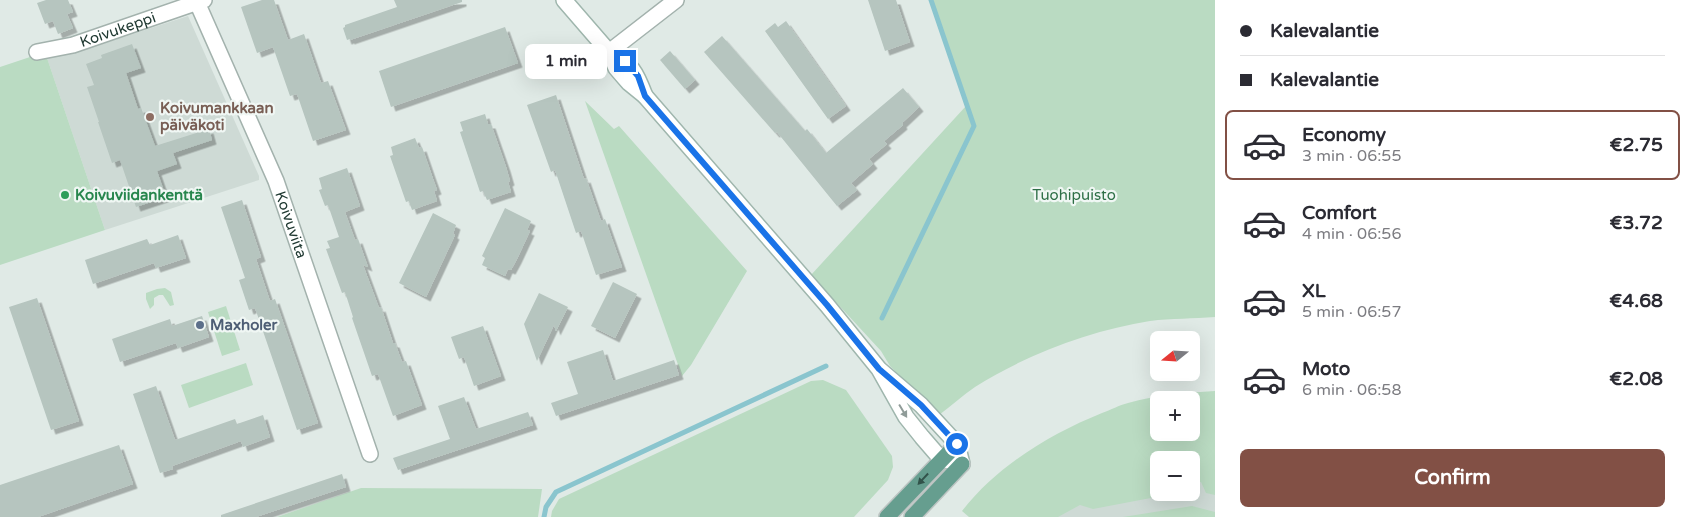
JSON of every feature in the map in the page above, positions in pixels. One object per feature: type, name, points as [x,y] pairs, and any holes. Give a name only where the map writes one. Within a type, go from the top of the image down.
[{"type":"main road","points":[[564,0],[609,52],[616,68],[628,83],[645,96],[821,298],[879,369],[906,417],[941,459],[962,464]]},
{"type":"main road","points":[[609,52],[676,0]]},
{"type":"main road","name":"Koivukeppi","points":[[37,52],[73,45],[199,1]]},
{"type":"main road","name":"Koivuviita","points":[[199,1],[276,181],[370,454]]},
{"type":"main road","points":[[879,369],[921,405],[957,444],[962,464]]},
{"type":"main road","points":[[886,517],[957,444]]},
{"type":"main road","points":[[912,517],[962,464]]},
{"type":"shaded area","name":"Koivumankkaan päiväkoti","points":[[188,16],[259,176],[259,180],[105,230],[47,58],[84,50]]},
{"type":"shaded area","points":[[1215,436],[1215,517],[982,517],[1150,459],[1150,501],[1200,501],[1200,451],[1172,451]]},
{"type":"green space","name":"Tuohipuisto","points":[[933,0],[1215,0],[1215,317],[1150,321],[1082,337],[1037,354],[994,375],[970,390],[939,415],[890,366],[881,351],[811,275],[966,106]]},
{"type":"green space","name":"Koivuviidankenttä","points":[[45,52],[105,230],[0,265],[0,67]]},
{"type":"green space","points":[[585,101],[614,129],[619,126],[747,271],[691,365],[682,376]]},
{"type":"green space","points":[[165,288],[171,292],[174,305],[170,306],[163,295],[159,295],[154,298],[154,305],[150,309],[146,293]]},
{"type":"green space","points":[[226,306],[240,350],[222,356],[208,312]]},
{"type":"green space","points":[[246,363],[253,385],[189,408],[181,385]]},
{"type":"green space","points":[[823,380],[846,390],[892,456],[893,467],[888,480],[854,517],[551,517],[552,511],[559,499],[811,381]]},
{"type":"green space","points":[[1215,391],[1215,495],[1206,493],[1200,482],[1200,451],[1150,451],[1150,498],[1093,509],[1080,505],[1058,517],[969,517],[962,511],[991,480],[1044,441],[1082,421],[1125,404],[1150,398],[1150,441],[1200,441],[1200,392]]},
{"type":"green space","points":[[361,488],[542,489],[538,517],[277,517]]},
{"type":"green space","points":[[1192,506],[1215,512],[1215,517],[1123,517]]},
{"type":"building","points":[[46,0],[68,0],[73,12],[67,14],[73,28],[58,34],[53,21],[45,24],[37,3]]},
{"type":"building","points":[[262,0],[274,0],[288,40],[304,34],[321,83],[328,81],[346,130],[313,141],[297,94],[290,96],[273,47],[257,53],[241,7]]},
{"type":"building","points":[[394,0],[462,0],[462,2],[347,40],[343,28],[345,25],[397,7]]},
{"type":"building","points":[[868,0],[896,0],[910,42],[885,51]]},
{"type":"building","points":[[786,21],[846,106],[828,119],[765,31],[775,23],[778,27]]},
{"type":"building","points":[[505,27],[518,63],[391,107],[379,71]]},
{"type":"building","points":[[722,36],[805,131],[807,129],[826,153],[903,88],[919,107],[902,123],[903,125],[884,141],[887,144],[869,159],[873,164],[851,183],[857,190],[837,206],[777,132],[775,133],[704,52]]},
{"type":"building","points":[[132,44],[141,68],[126,73],[138,109],[141,108],[155,146],[209,129],[212,140],[173,153],[177,164],[157,171],[166,197],[136,207],[120,160],[112,163],[87,87],[94,85],[86,64],[102,58],[101,55]]},
{"type":"building","points":[[670,51],[695,80],[685,89],[660,60]]},
{"type":"building","points":[[556,95],[584,179],[586,178],[601,221],[605,219],[622,267],[596,275],[581,231],[576,233],[555,170],[551,172],[527,105]]},
{"type":"building","points":[[485,114],[488,124],[491,124],[506,167],[511,192],[487,200],[483,191],[480,192],[460,132],[463,131],[460,122]]},
{"type":"building","points":[[415,138],[419,148],[422,147],[437,190],[434,191],[437,201],[412,210],[409,201],[406,202],[390,156],[393,155],[391,147]]},
{"type":"building","points":[[347,168],[360,206],[345,212],[355,240],[358,239],[368,267],[363,265],[379,308],[381,307],[393,343],[395,343],[402,362],[406,361],[422,405],[393,416],[378,374],[372,376],[345,292],[342,293],[326,249],[330,248],[327,241],[339,237],[328,205],[325,206],[319,190],[322,189],[319,178]]},
{"type":"building","points":[[242,200],[261,257],[256,259],[270,301],[275,299],[318,423],[297,430],[255,308],[249,310],[239,280],[245,278],[221,207]]},
{"type":"building","points":[[505,208],[531,221],[527,230],[530,231],[517,259],[511,270],[508,269],[505,276],[482,265],[485,258],[482,256]]},
{"type":"building","points":[[433,213],[456,225],[453,234],[455,235],[426,297],[399,283]]},
{"type":"building","points":[[178,235],[186,258],[156,268],[154,263],[93,284],[85,260],[147,239],[150,245]]},
{"type":"building","points":[[613,282],[637,294],[615,338],[591,326]]},
{"type":"building","points":[[539,293],[568,307],[556,331],[554,325],[537,361],[524,324]]},
{"type":"building","points":[[37,298],[79,421],[51,430],[9,307]]},
{"type":"building","points":[[202,316],[209,337],[178,348],[176,343],[120,362],[112,339],[170,319],[172,326]]},
{"type":"building","points":[[483,326],[501,376],[474,386],[464,357],[459,359],[451,337]]},
{"type":"building","points":[[603,350],[613,381],[674,360],[679,375],[556,416],[551,403],[578,394],[567,362]]},
{"type":"building","points":[[156,386],[175,440],[235,419],[237,424],[263,415],[270,437],[243,447],[241,441],[172,466],[173,469],[160,473],[133,394]]},
{"type":"building","points":[[464,397],[476,429],[528,412],[533,425],[398,470],[393,458],[450,439],[438,406]]},
{"type":"building","points":[[119,445],[133,484],[38,517],[0,517],[0,485]]},
{"type":"building","points":[[342,474],[346,487],[256,517],[221,517],[221,515]]},
{"type":"waterway","points":[[882,318],[974,126],[931,0]]},
{"type":"waterway","points":[[544,517],[546,507],[556,492],[826,366]]},
{"type":"place","name":"Koivumankkaan päiväkoti","points":[[150,117]]},
{"type":"place","name":"Koivuviidankenttä","points":[[65,195]]},
{"type":"place","name":"Maxholer","points":[[200,325]]},
{"type":"route","points":[[625,61],[638,76],[645,96],[827,305],[879,369],[921,405],[957,444]]}]
